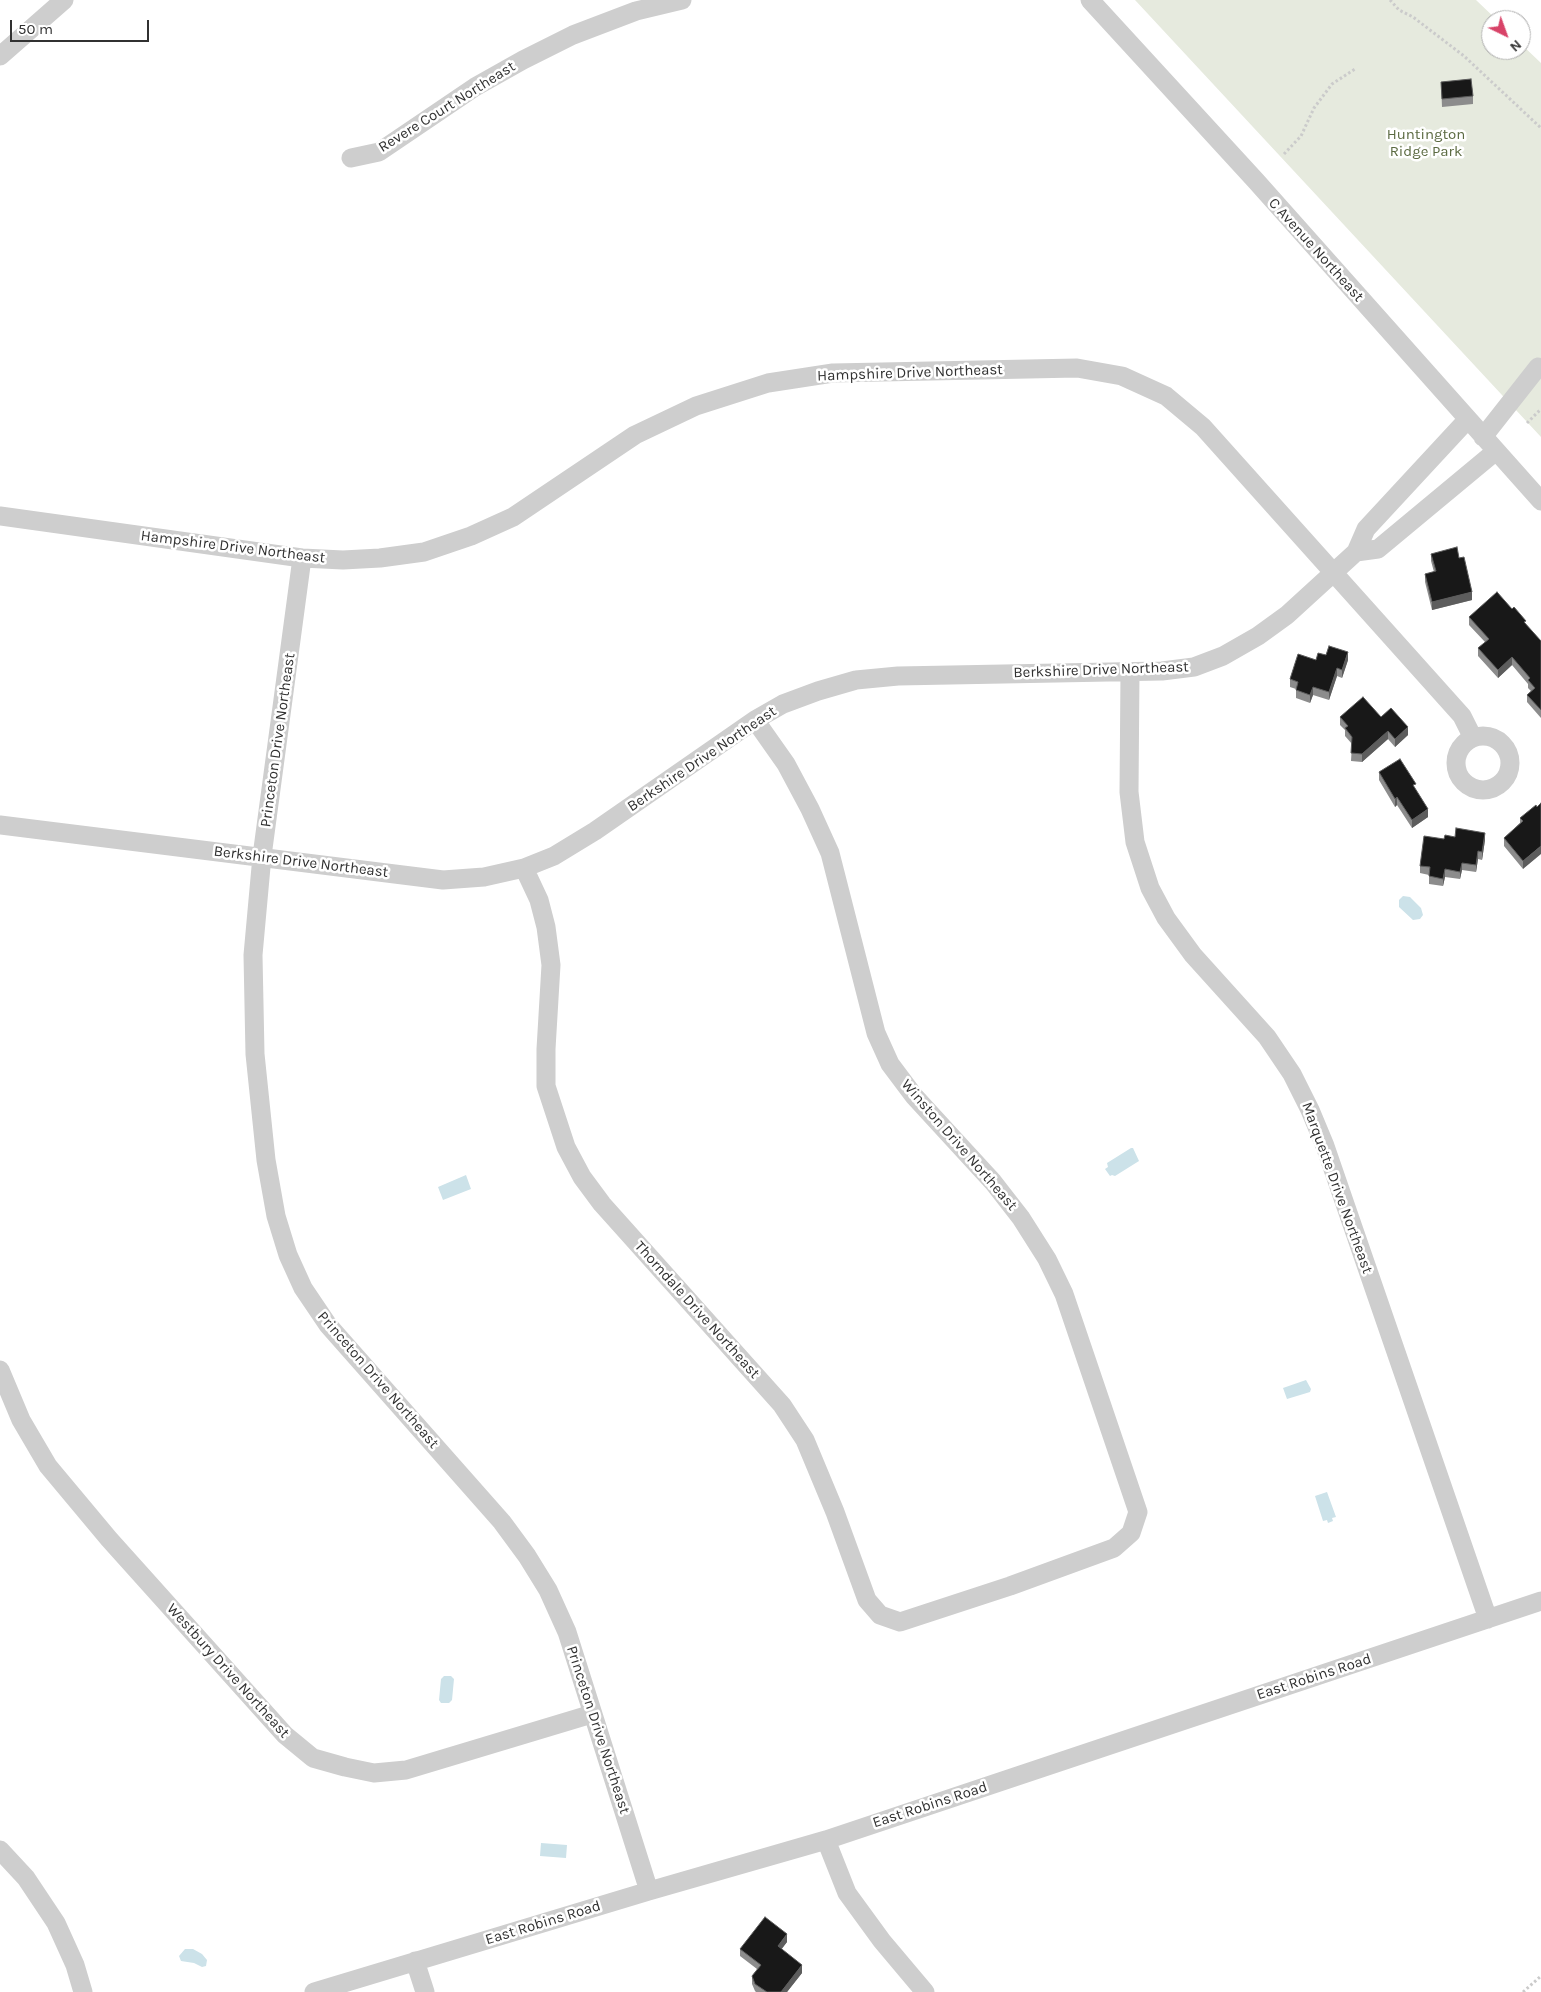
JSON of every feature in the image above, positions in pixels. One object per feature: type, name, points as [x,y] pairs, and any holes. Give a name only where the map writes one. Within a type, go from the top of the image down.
[{"type":"street","points":[[0,56],[64,0]]},
{"type":"street","name":"Revere Court Northeast","points":[[351,158],[379,152],[475,87],[523,60],[572,36],[636,11],[682,0]]},
{"type":"street","name":"C Avenue Northeast","points":[[1090,0],[1256,181],[1541,501]]},
{"type":"street","name":"Hampshire Drive Northeast","points":[[0,516],[302,558],[343,560],[380,558],[424,552],[471,536],[513,517],[636,435],[696,406],[768,383],[833,373],[1077,368],[1122,376],[1166,396],[1202,427],[1332,574],[1462,716],[1473,738]]},
{"type":"street","points":[[1482,437],[1538,368]]},
{"type":"street","name":"Berkshire Drive Northeast","points":[[0,825],[262,856],[443,880],[484,877],[524,868],[554,856],[595,831],[754,720],[783,704],[818,691],[856,680],[898,676],[1130,672],[1194,667],[1222,656],[1258,636],[1287,615],[1356,552],[1366,529],[1467,420]]},
{"type":"street","points":[[1356,552],[1378,548],[1496,451]]},
{"type":"street","name":"Princeton Drive Northeast","points":[[302,558],[262,856],[253,955],[255,1054],[266,1160],[276,1216],[288,1255],[303,1288],[328,1325],[502,1522],[527,1556],[548,1590],[567,1632],[649,1891]]},
{"type":"street","name":"Marquette Drive Northeast","points":[[1130,672],[1129,792],[1135,842],[1150,888],[1166,918],[1193,955],[1267,1037],[1292,1074],[1310,1110],[1325,1146],[1488,1618]]},
{"type":"street","name":"Winston Drive Northeast","points":[[754,720],[786,764],[810,809],[830,853],[873,1024],[890,1064],[914,1096],[993,1182],[1021,1218],[1047,1260],[1064,1294],[1138,1512],[1130,1533],[1114,1548],[1010,1586]]},
{"type":"street","name":"Thorndale Drive Northeast","points":[[524,868],[539,900],[546,927],[551,965],[546,1049],[546,1086],[566,1148],[582,1177],[602,1204],[782,1405],[805,1440],[835,1512],[867,1600],[880,1615],[900,1622],[1010,1586]]},
{"type":"street","name":"Westbury Drive Northeast","points":[[0,1370],[21,1420],[48,1466],[109,1539],[285,1735],[314,1758],[374,1773],[406,1770],[592,1714]]},
{"type":"street","name":"East Robins Road","points":[[314,1992],[826,1840],[1541,1601]]},
{"type":"street","points":[[826,1840],[847,1893],[924,1992]]},
{"type":"street","points":[[0,1850],[26,1878],[56,1923],[83,1992]]},
{"type":"street","points":[[415,1962],[425,1992]]},
{"type":"path","points":[[1390,0],[1399,10],[1413,17],[1464,56],[1541,128]]},
{"type":"path","points":[[1284,154],[1301,136],[1314,108],[1332,84],[1355,69]]},
{"type":"path","points":[[1527,423],[1541,408]]},
{"type":"path","points":[[1523,1992],[1541,1976]]},
{"type":"green space","name":"Huntington Ridge Park","points":[[1135,0],[1476,0],[1486,10],[1481,10],[1481,60],[1531,60],[1531,54],[1541,63],[1541,437]]},
{"type":"water","points":[[1403,896],[1410,897],[1421,908],[1423,915],[1420,919],[1413,920],[1399,907],[1399,900]]},
{"type":"water","points":[[1133,1148],[1139,1161],[1115,1176],[1110,1176],[1105,1169],[1108,1167],[1107,1163]]},
{"type":"water","points":[[466,1175],[471,1189],[443,1200],[438,1187]]},
{"type":"water","points":[[1306,1380],[1311,1389],[1310,1392],[1287,1399],[1283,1388]]},
{"type":"water","points":[[1327,1492],[1336,1517],[1332,1518],[1333,1521],[1328,1523],[1327,1520],[1323,1521],[1315,1496]]},
{"type":"water","points":[[444,1676],[451,1676],[454,1679],[452,1700],[449,1703],[441,1703],[439,1700],[441,1679]]},
{"type":"water","points":[[541,1843],[567,1845],[566,1858],[540,1856]]},
{"type":"water","points":[[185,1949],[193,1949],[202,1954],[207,1960],[206,1966],[202,1967],[194,1963],[181,1961],[179,1956]]},
{"type":"building","points":[[1471,79],[1473,96],[1442,99],[1441,82]]},
{"type":"building","points":[[1457,547],[1459,558],[1464,557],[1472,592],[1432,602],[1425,574],[1436,571],[1431,554]]},
{"type":"building","points":[[1497,592],[1512,609],[1514,607],[1541,641],[1541,710],[1527,695],[1535,688],[1528,680],[1530,678],[1512,657],[1498,670],[1478,648],[1489,639],[1469,617]]},
{"type":"building","points":[[1329,646],[1348,652],[1342,670],[1337,668],[1329,692],[1313,687],[1310,695],[1296,690],[1298,682],[1290,679],[1298,654],[1316,660],[1318,653],[1326,655]]},
{"type":"building","points":[[1363,697],[1381,717],[1391,708],[1408,727],[1395,739],[1388,731],[1362,754],[1351,753],[1352,737],[1345,728],[1348,726],[1340,717]]},
{"type":"building","points":[[1400,759],[1416,784],[1413,785],[1428,809],[1412,820],[1397,797],[1395,799],[1379,772]]},
{"type":"building","points":[[1541,803],[1541,846],[1523,861],[1504,838],[1523,821],[1520,818]]},
{"type":"building","points":[[1456,828],[1485,833],[1482,852],[1478,851],[1476,865],[1462,863],[1460,872],[1445,869],[1443,879],[1429,876],[1430,867],[1420,866],[1424,836],[1444,839],[1445,835],[1455,837]]},
{"type":"building","points":[[765,1917],[787,1934],[778,1946],[802,1965],[781,1992],[767,1992],[755,1984],[752,1976],[761,1965],[740,1949]]}]
